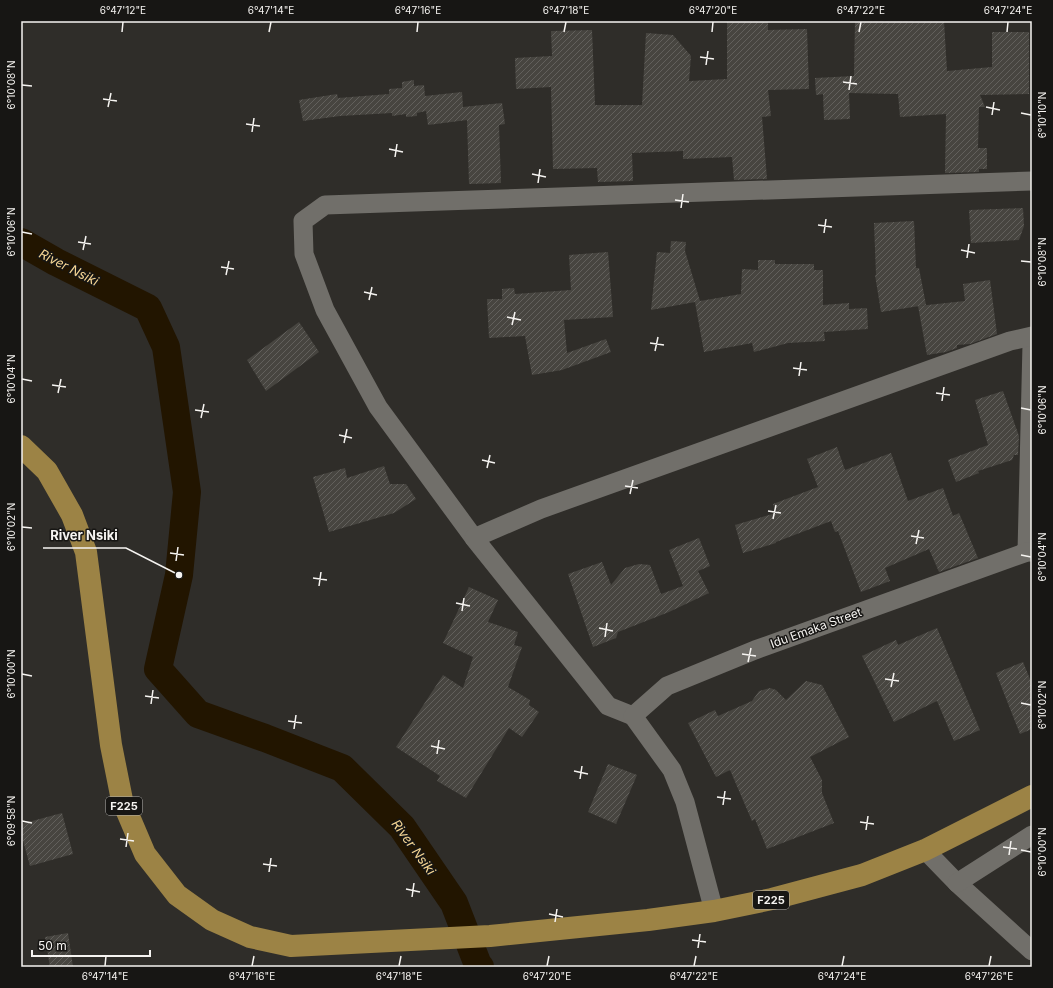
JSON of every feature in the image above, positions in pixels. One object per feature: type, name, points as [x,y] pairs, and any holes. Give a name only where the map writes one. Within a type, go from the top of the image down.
[{"type":"main road","name":"F225","points":[[21,446],[47,471],[72,514],[86,552],[111,745],[122,800],[145,854],[177,895],[212,920],[250,937],[291,946],[443,939],[490,936],[648,920],[714,911],[772,900],[862,875],[925,850],[1032,796]]},
{"type":"street","points":[[714,911],[685,802],[672,770],[632,716],[608,706],[474,538],[378,407],[325,310],[304,254],[303,221],[325,205],[1032,181]]},
{"type":"street","points":[[474,538],[556,504],[1010,341],[1032,336]]},
{"type":"street","points":[[1029,552],[1032,344]]},
{"type":"street","name":"Idu Emaka Street","points":[[632,716],[667,686],[755,650],[1029,552]]},
{"type":"street","points":[[957,883],[1032,835]]},
{"type":"street","points":[[925,850],[957,883],[1032,951]]},
{"type":"building","points":[[727,21],[768,21],[768,30],[807,29],[809,89],[768,90],[771,116],[762,117],[767,179],[734,180],[732,157],[683,159],[683,151],[632,153],[633,181],[598,182],[597,168],[553,169],[551,87],[516,89],[515,58],[552,56],[551,31],[592,30],[595,105],[642,105],[646,33],[673,35],[691,56],[689,81],[727,79]]},
{"type":"building","points":[[855,21],[944,21],[947,71],[992,67],[992,32],[1029,32],[1029,94],[980,95],[985,107],[979,107],[978,148],[987,148],[987,169],[979,169],[979,172],[945,173],[946,114],[900,117],[898,94],[849,93],[850,119],[824,120],[823,94],[816,95],[815,78],[854,76]]},
{"type":"building","points":[[414,80],[414,86],[424,85],[425,96],[462,92],[463,107],[502,103],[505,124],[499,125],[501,183],[469,184],[467,120],[428,125],[426,111],[417,113],[417,116],[406,117],[406,114],[392,116],[392,113],[340,116],[303,121],[299,100],[337,94],[338,98],[389,94],[389,89],[402,88],[402,82]]},
{"type":"building","points":[[1023,208],[1024,226],[1019,240],[971,243],[969,210]]},
{"type":"building","points":[[914,221],[916,268],[919,268],[926,305],[881,312],[875,275],[874,223]]},
{"type":"building","points":[[671,241],[686,242],[685,251],[700,301],[741,294],[742,269],[758,270],[758,260],[775,260],[775,264],[814,264],[814,270],[823,270],[823,305],[849,303],[849,309],[867,308],[868,329],[824,332],[825,341],[788,343],[754,352],[752,343],[704,352],[695,302],[651,310],[657,252],[670,253]]},
{"type":"building","points":[[608,252],[613,317],[564,320],[567,353],[606,339],[611,352],[562,370],[532,375],[525,336],[489,338],[487,299],[502,299],[502,289],[514,288],[515,294],[571,290],[569,255]]},
{"type":"building","points":[[990,280],[997,334],[970,344],[957,345],[957,348],[946,352],[927,355],[918,306],[965,301],[963,284]]},
{"type":"building","points":[[299,322],[319,352],[266,391],[247,360]]},
{"type":"building","points":[[1003,391],[1019,436],[1018,455],[1014,455],[1012,460],[978,471],[979,473],[956,482],[948,460],[988,445],[975,400]]},
{"type":"building","points":[[837,447],[845,470],[891,453],[908,501],[943,488],[953,516],[959,513],[978,558],[939,572],[929,549],[885,568],[890,581],[861,592],[838,531],[835,532],[831,521],[776,543],[743,553],[735,525],[776,513],[773,504],[818,487],[807,459]]},
{"type":"building","points":[[384,466],[390,484],[406,484],[416,499],[394,513],[329,532],[313,477],[345,468],[347,478]]},
{"type":"building","points":[[699,538],[710,566],[698,571],[709,593],[669,612],[618,632],[616,638],[593,647],[568,574],[602,562],[611,585],[625,568],[639,564],[650,565],[661,594],[683,586],[669,550]]},
{"type":"building","points":[[469,587],[498,600],[488,622],[518,632],[514,645],[522,647],[508,687],[530,700],[529,705],[539,712],[522,737],[509,728],[466,798],[437,781],[440,776],[396,747],[443,675],[463,688],[473,657],[443,643]]},
{"type":"building","points":[[937,628],[980,730],[954,741],[937,701],[894,722],[862,656],[896,640],[898,645]]},
{"type":"building","points":[[1023,662],[1032,684],[1032,729],[1020,734],[996,673]]},
{"type":"building","points":[[806,681],[822,685],[849,737],[810,757],[822,780],[822,793],[834,823],[767,849],[755,819],[752,821],[730,770],[716,777],[688,723],[715,710],[718,716],[752,701],[759,691],[770,688],[776,690],[786,700]]},
{"type":"building","points":[[608,764],[637,775],[616,824],[588,812]]},
{"type":"building","points":[[62,813],[73,854],[30,866],[21,833],[21,824]]},
{"type":"building","points":[[68,933],[73,967],[50,967],[45,937]]},
{"type":"waterway","name":"River Nsiki","points":[[21,242],[56,262],[148,308],[166,347],[187,492],[179,575],[158,669],[198,714],[342,768],[402,827],[454,903],[480,967]]},
{"type":"place","name":"River Nsiki","points":[[179,575]]}]
